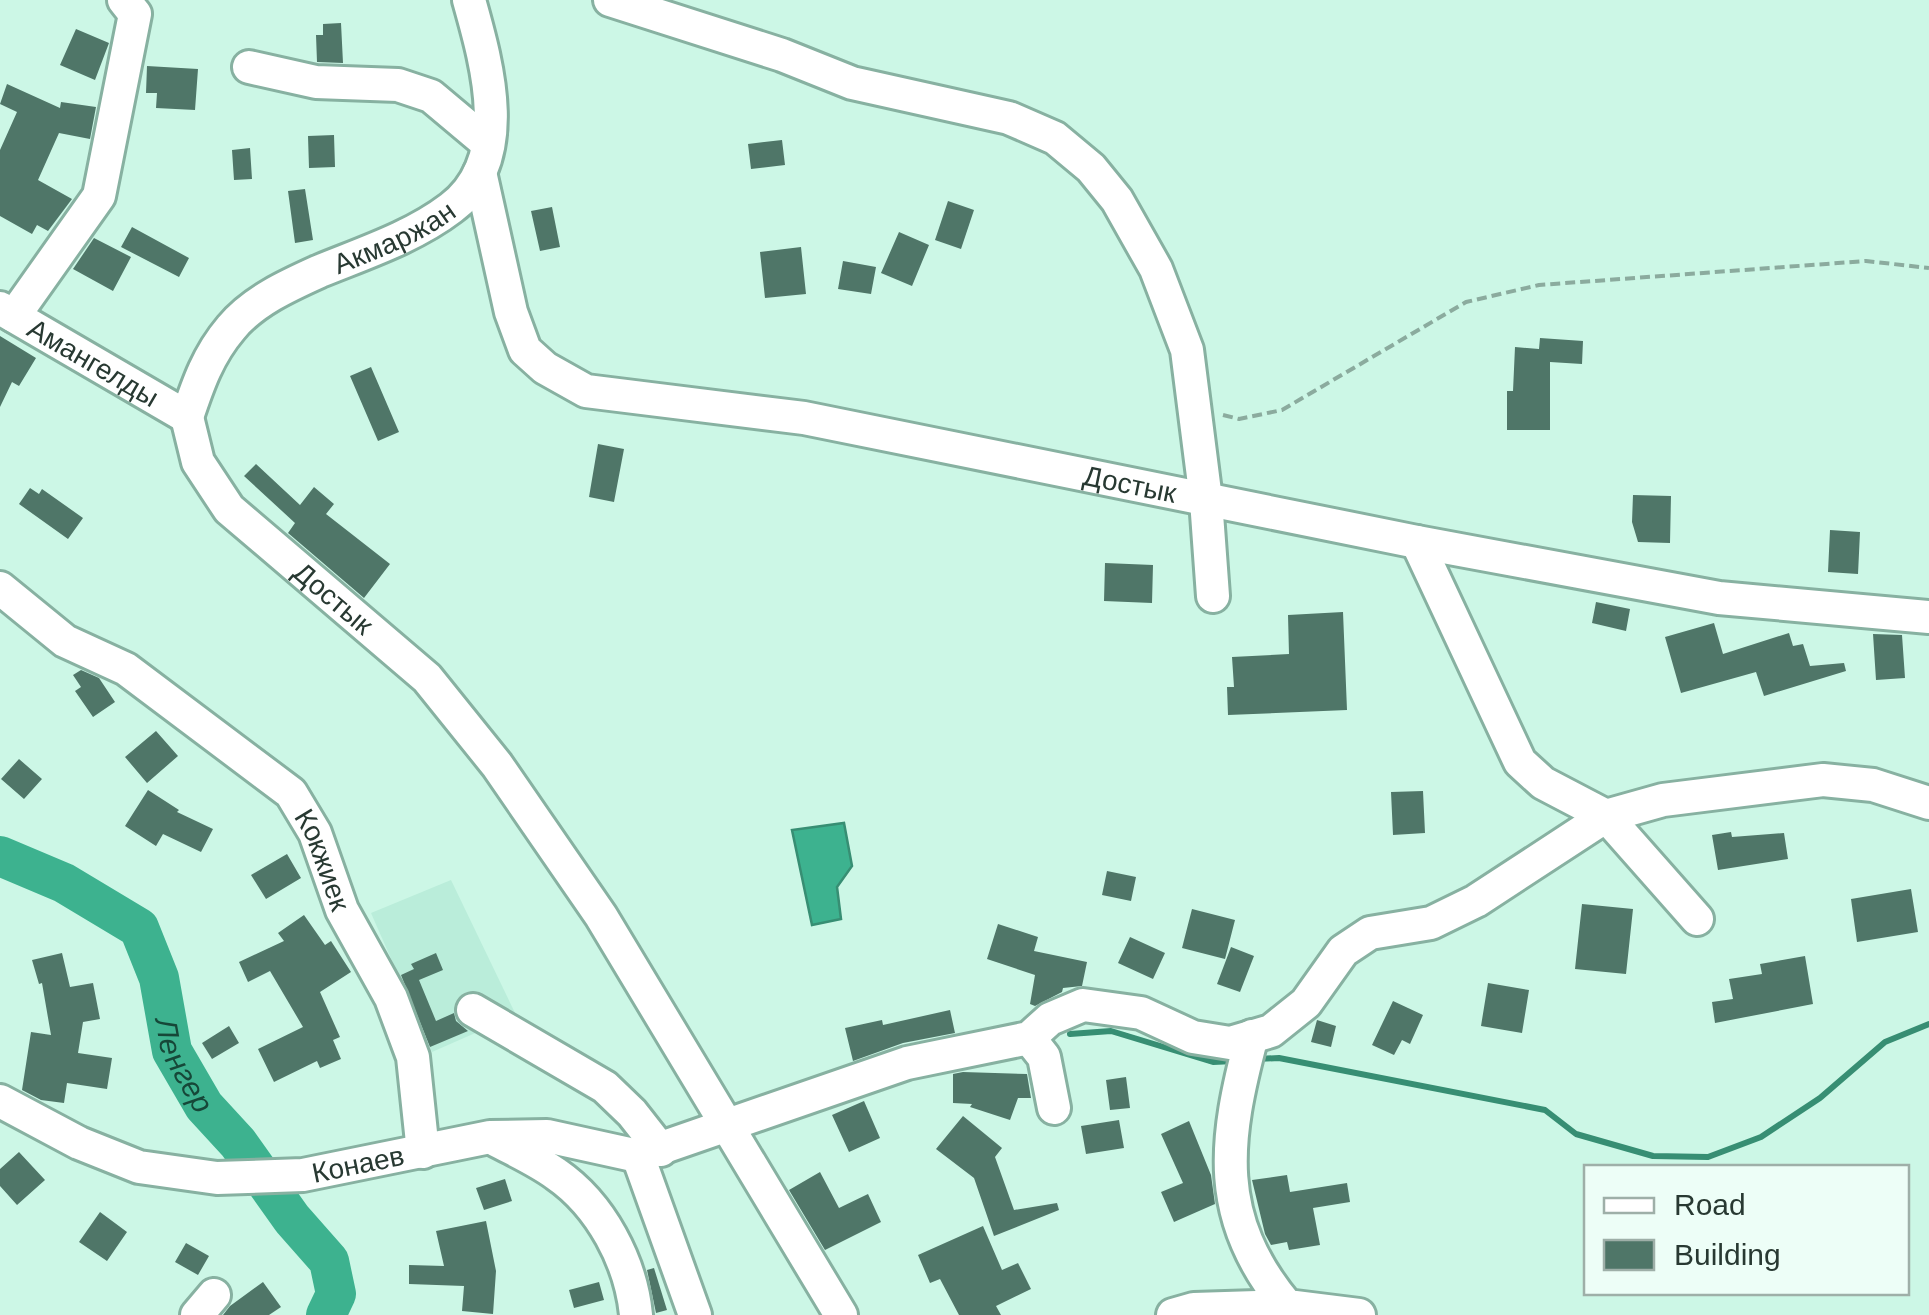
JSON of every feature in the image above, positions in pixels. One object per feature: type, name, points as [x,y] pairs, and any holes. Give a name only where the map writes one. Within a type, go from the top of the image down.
[{"type":"street","points":[[7,312],[99,196],[136,14],[124,0]]},
{"type":"street","points":[[469,0],[484,54],[492,124],[484,158]]},
{"type":"street","points":[[610,0],[782,55],[852,83],[1010,118],[1056,138],[1091,168],[1117,200],[1156,269],[1186,350],[1206,500],[1213,596]]},
{"type":"street","points":[[249,68],[316,82],[398,84],[431,96],[484,158]]},
{"type":"street","name":"Акмаржан","points":[[187,416],[204,366],[233,326],[282,288],[415,231],[455,206],[484,158]]},
{"type":"street","name":"Достык","points":[[484,158],[511,312],[526,350],[545,368],[586,391],[804,418],[1417,542],[1719,598],[1929,617]]},
{"type":"street","name":"Амангелды","points":[[7,312],[187,416]]},
{"type":"street","name":"Достык","points":[[187,416],[198,462],[229,509],[426,678],[497,765],[600,916],[841,1315]]},
{"type":"street","points":[[1417,542],[1520,762],[1543,783],[1606,816],[1697,920]]},
{"type":"street","name":"Кокжиек","points":[[0,588],[66,640],[126,669],[291,794],[315,833],[342,910],[391,998],[413,1057],[423,1152]]},
{"type":"street","points":[[650,1153],[907,1063],[1029,1038],[1050,1019],[1083,1005],[1141,1013],[1193,1037],[1230,1043],[1271,1031],[1306,1003],[1343,951],[1370,933],[1432,923],[1476,901],[1606,816],[1662,800],[1823,780],[1873,785],[1929,804]]},
{"type":"street","points":[[474,1010],[605,1087],[632,1113],[650,1153],[695,1315]]},
{"type":"street","points":[[1252,1036],[1237,1091],[1228,1160],[1240,1227],[1267,1282],[1287,1306]]},
{"type":"street","points":[[1029,1038],[1044,1057],[1054,1108]]},
{"type":"street","name":"Конаев","points":[[0,1100],[78,1143],[139,1167],[217,1178],[304,1175],[490,1137],[547,1136],[650,1153]]},
{"type":"street","points":[[490,1137],[556,1174],[583,1197],[618,1248],[636,1315]]},
{"type":"street","points":[[1174,1315],[1194,1309],[1287,1306],[1359,1315]]},
{"type":"path","points":[[1194,408],[1239,419],[1282,410],[1466,302],[1539,285],[1866,261],[1929,268]]},
{"type":"shaded area","points":[[844,823],[852,866],[837,887],[841,919],[812,925],[792,830]]},
{"type":"shaded area","points":[[451,880],[516,1015],[432,1052],[371,913]]},
{"type":"building","points":[[341,23],[343,63],[317,62],[316,35],[323,35],[323,24]]},
{"type":"building","points":[[76,29],[109,43],[95,80],[60,65]]},
{"type":"building","points":[[147,66],[198,69],[195,110],[156,108],[157,93],[146,93]]},
{"type":"building","points":[[7,84],[60,108],[61,102],[96,107],[90,139],[59,133],[38,180],[72,199],[48,231],[37,225],[32,234],[0,216],[0,150],[17,112],[0,104]]},
{"type":"building","points":[[334,135],[335,167],[309,168],[308,136]]},
{"type":"building","points":[[782,140],[785,165],[751,169],[748,144]]},
{"type":"building","points":[[250,148],[252,179],[234,180],[232,150]]},
{"type":"building","points":[[305,189],[313,240],[295,243],[288,191]]},
{"type":"building","points":[[948,201],[974,210],[961,249],[935,240]]},
{"type":"building","points":[[552,207],[560,247],[540,251],[531,211]]},
{"type":"building","points":[[132,227],[189,258],[179,277],[121,247]]},
{"type":"building","points":[[899,232],[929,245],[912,286],[881,273]]},
{"type":"building","points":[[94,238],[131,257],[113,291],[73,269]]},
{"type":"building","points":[[801,247],[806,294],[765,298],[760,252]]},
{"type":"building","points":[[843,261],[876,267],[871,294],[838,289]]},
{"type":"building","points":[[0,336],[36,358],[19,386],[12,382],[0,407]]},
{"type":"building","points":[[1540,338],[1583,341],[1582,364],[1550,362],[1550,430],[1507,430],[1507,391],[1513,391],[1515,347],[1539,349]]},
{"type":"building","points":[[371,367],[399,432],[378,441],[350,376]]},
{"type":"building","points":[[598,444],[624,449],[614,502],[589,497]]},
{"type":"building","points":[[256,464],[300,505],[314,487],[334,504],[326,514],[390,564],[364,598],[288,533],[295,523],[244,476]]},
{"type":"building","points":[[30,488],[39,494],[42,489],[83,518],[68,539],[19,504]]},
{"type":"building","points":[[1633,495],[1671,496],[1670,543],[1638,542],[1632,522]]},
{"type":"building","points":[[1830,530],[1860,532],[1858,574],[1828,572]]},
{"type":"building","points":[[1105,563],[1153,565],[1152,603],[1104,601]]},
{"type":"building","points":[[1596,602],[1630,609],[1626,631],[1592,623]]},
{"type":"building","points":[[1343,612],[1347,710],[1228,715],[1227,687],[1234,687],[1232,657],[1289,654],[1288,615]]},
{"type":"building","points":[[1714,623],[1723,654],[1789,633],[1793,646],[1803,644],[1810,666],[1844,663],[1846,671],[1764,696],[1756,672],[1681,693],[1665,637]]},
{"type":"building","points":[[1873,634],[1902,635],[1905,678],[1876,680]]},
{"type":"building","points":[[81,670],[99,678],[115,702],[93,717],[75,691],[81,687],[73,675]]},
{"type":"building","points":[[156,731],[178,756],[147,783],[125,757]]},
{"type":"building","points":[[19,759],[42,779],[24,799],[1,779]]},
{"type":"building","points":[[148,790],[177,812],[213,829],[201,852],[163,834],[156,846],[125,826]]},
{"type":"building","points":[[1423,791],[1425,833],[1393,835],[1391,792]]},
{"type":"building","points":[[1731,832],[1732,837],[1784,833],[1788,859],[1718,870],[1712,835]]},
{"type":"building","points":[[287,854],[301,878],[266,899],[251,875]]},
{"type":"building","points":[[1107,871],[1136,877],[1131,901],[1102,895]]},
{"type":"building","points":[[1911,889],[1918,932],[1857,942],[1851,899]]},
{"type":"building","points":[[1582,904],[1633,909],[1626,974],[1575,969]]},
{"type":"building","points":[[1192,909],[1235,920],[1225,959],[1182,948]]},
{"type":"building","points":[[304,915],[325,945],[331,941],[351,972],[320,992],[340,1037],[333,1040],[341,1059],[320,1068],[317,1061],[274,1082],[258,1049],[303,1027],[270,971],[248,982],[239,962],[284,941],[278,933]]},
{"type":"building","points":[[998,924],[1038,937],[1034,951],[1087,962],[1082,986],[1063,988],[1035,1006],[1030,1004],[1035,975],[987,959]]},
{"type":"building","points":[[1130,937],[1165,953],[1153,979],[1118,963]]},
{"type":"building","points":[[1231,947],[1254,956],[1240,992],[1217,984]]},
{"type":"building","points":[[62,953],[70,987],[93,983],[100,1019],[83,1022],[78,1053],[112,1058],[107,1089],[67,1083],[64,1103],[41,1100],[22,1090],[31,1032],[51,1035],[42,983],[39,984],[32,960]]},
{"type":"building","points":[[436,953],[443,970],[419,980],[436,1021],[454,1013],[456,1021],[468,1031],[430,1047],[401,975],[414,969],[411,964]]},
{"type":"building","points":[[1805,956],[1813,1004],[1715,1023],[1712,1002],[1733,999],[1729,979],[1762,974],[1760,964]]},
{"type":"building","points":[[1488,983],[1529,990],[1522,1033],[1481,1026]]},
{"type":"building","points":[[1393,1001],[1423,1015],[1410,1044],[1402,1040],[1394,1055],[1372,1045]]},
{"type":"building","points":[[950,1010],[955,1033],[903,1043],[853,1061],[845,1028],[882,1020],[883,1025]]},
{"type":"building","points":[[1317,1020],[1336,1026],[1331,1047],[1311,1042]]},
{"type":"building","points":[[229,1026],[239,1043],[212,1059],[202,1043]]},
{"type":"building","points":[[953,1074],[1027,1074],[1031,1098],[1018,1098],[1010,1120],[970,1107],[972,1104],[953,1103]]},
{"type":"building","points":[[1126,1077],[1130,1108],[1110,1110],[1106,1080]]},
{"type":"building","points":[[864,1101],[880,1138],[849,1152],[832,1115]]},
{"type":"building","points":[[963,1116],[1002,1148],[995,1157],[1014,1210],[1057,1203],[1059,1210],[994,1236],[974,1178],[936,1149]]},
{"type":"building","points":[[1119,1120],[1124,1148],[1086,1154],[1081,1126]]},
{"type":"building","points":[[1189,1121],[1211,1175],[1215,1204],[1174,1222],[1161,1192],[1183,1183],[1161,1134]]},
{"type":"building","points":[[19,1152],[45,1180],[17,1205],[0,1186],[0,1169]]},
{"type":"building","points":[[820,1172],[839,1208],[868,1194],[881,1222],[825,1250],[789,1190]]},
{"type":"building","points":[[1287,1175],[1290,1192],[1347,1183],[1350,1202],[1313,1208],[1320,1245],[1289,1250],[1287,1242],[1271,1245],[1265,1234],[1252,1180]]},
{"type":"building","points":[[505,1179],[512,1201],[484,1210],[476,1188]]},
{"type":"building","points":[[100,1212],[127,1232],[107,1261],[79,1242]]},
{"type":"building","points":[[486,1221],[496,1271],[493,1314],[462,1311],[464,1286],[409,1284],[409,1265],[444,1266],[436,1231]]},
{"type":"building","points":[[983,1226],[1002,1270],[1018,1263],[1031,1289],[996,1306],[1001,1315],[959,1315],[940,1279],[930,1283],[918,1255]]},
{"type":"building","points":[[186,1243],[209,1256],[198,1275],[175,1262]]},
{"type":"building","points":[[654,1268],[667,1310],[656,1313],[647,1270]]},
{"type":"building","points":[[263,1282],[281,1307],[269,1315],[223,1315],[230,1306]]},
{"type":"building","points":[[599,1282],[604,1300],[574,1308],[569,1290]]},
{"type":"waterway","name":"Ленгер","points":[[0,856],[64,883],[139,928],[159,978],[172,1051],[204,1106],[238,1143],[292,1219],[329,1261],[336,1294],[326,1315]]},
{"type":"waterway","points":[[1256,1059],[1279,1058],[1545,1110],[1576,1134],[1653,1156],[1708,1157],[1761,1137],[1820,1098],[1885,1042],[1929,1024]]},
{"type":"waterway","points":[[1070,1034],[1111,1031],[1213,1062],[1234,1061]]}]
